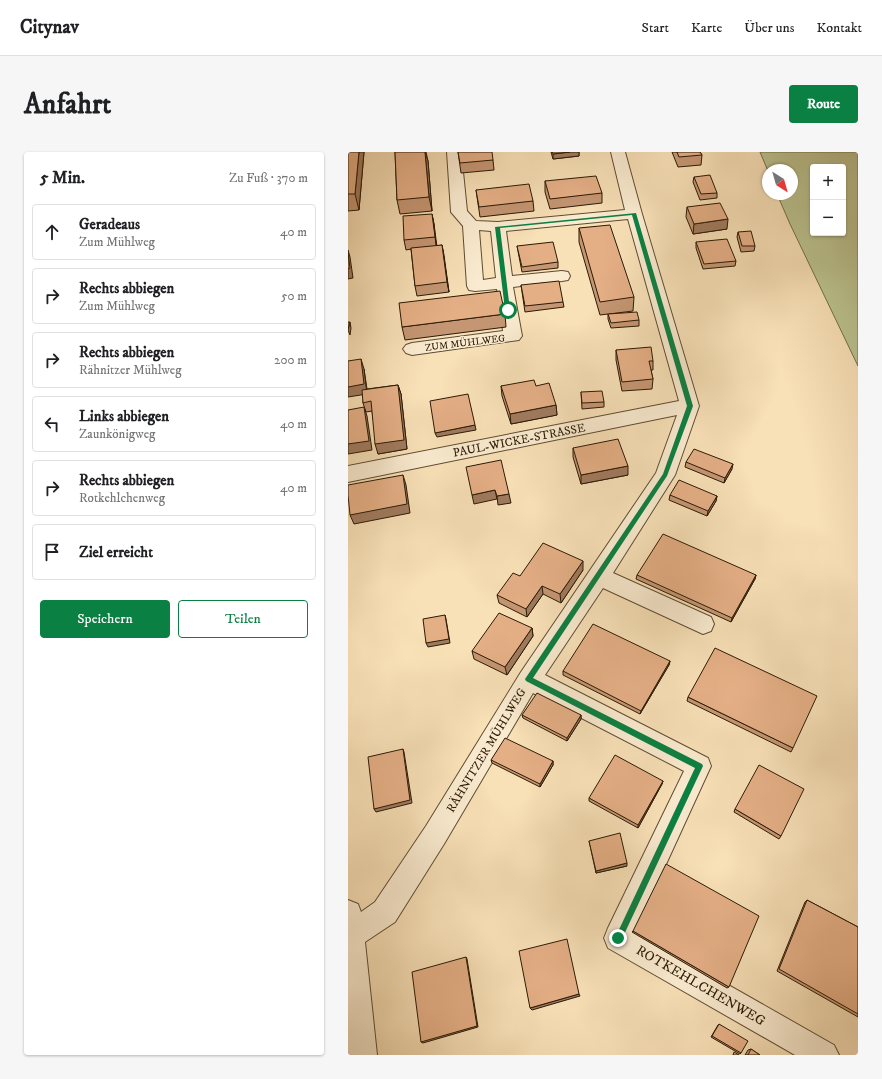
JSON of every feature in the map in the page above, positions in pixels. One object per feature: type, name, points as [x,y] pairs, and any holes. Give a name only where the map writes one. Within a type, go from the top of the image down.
[{"type":"street","points":[[454,152],[459,212],[471,225],[475,286],[562,276]]},
{"type":"street","points":[[618,152],[634,214],[690,406]]},
{"type":"street","points":[[471,225],[498,227],[634,214]]},
{"type":"street","name":"ZUM MÜHLWEG","points":[[412,349],[513,336],[504,283],[498,227]]},
{"type":"street","name":"PAUL-WICKE-STRASSE","points":[[348,474],[690,406]]},
{"type":"street","name":"RÄHNITZER MÜHLWEG","points":[[362,1055],[349,928],[385,912],[435,835],[529,679],[665,475],[690,406]]},
{"type":"street","points":[[599,576],[703,624]]},
{"type":"street","name":"ROTKEHLCHENWEG","points":[[529,679],[699,766],[618,938],[824,1055]]},
{"type":"green space","points":[[760,152],[858,152],[858,366],[780,200],[798,200],[798,164],[765,164]]},
{"type":"building","points":[[348,152],[359,152],[355,194],[348,194]]},
{"type":"building","points":[[395,152],[425,152],[429,197],[397,200]]},
{"type":"building","points":[[458,152],[492,152],[493,160],[460,163]]},
{"type":"building","points":[[552,152],[570,152],[553,154]]},
{"type":"building","points":[[677,152],[700,152],[702,155],[679,157]]},
{"type":"building","points":[[710,175],[717,193],[701,194],[694,177]]},
{"type":"building","points":[[596,176],[602,193],[550,199],[545,181]]},
{"type":"building","points":[[529,184],[533,201],[479,207],[476,190]]},
{"type":"building","points":[[720,203],[728,219],[694,224],[687,207]]},
{"type":"building","points":[[432,214],[435,237],[404,240],[403,216]]},
{"type":"building","points":[[610,225],[634,297],[600,302],[579,228]]},
{"type":"building","points":[[751,231],[755,246],[742,246],[738,232]]},
{"type":"building","points":[[727,239],[736,261],[704,264],[696,242]]},
{"type":"building","points":[[553,242],[558,262],[522,267],[517,246]]},
{"type":"building","points":[[442,245],[447,282],[415,286],[411,248]]},
{"type":"building","points":[[348,253],[350,268],[348,269]]},
{"type":"building","points":[[559,281],[563,302],[525,306],[521,285]]},
{"type":"building","points":[[500,291],[505,314],[402,327],[399,303]]},
{"type":"building","points":[[637,312],[639,320],[611,323],[608,314]]},
{"type":"building","points":[[651,347],[653,361],[649,361],[653,379],[622,382],[616,350]]},
{"type":"building","points":[[361,359],[364,384],[348,387],[348,361]]},
{"type":"building","points":[[534,380],[536,386],[549,383],[556,405],[510,414],[501,386]]},
{"type":"building","points":[[398,385],[404,440],[375,444],[371,401],[363,403],[362,390]]},
{"type":"building","points":[[602,391],[604,402],[582,403],[581,392]]},
{"type":"building","points":[[468,394],[475,425],[435,433],[430,401]]},
{"type":"building","points":[[364,407],[369,441],[348,444],[348,410]]},
{"type":"building","points":[[618,439],[628,466],[581,475],[573,448]]},
{"type":"building","points":[[694,449],[733,464],[725,478],[686,462]]},
{"type":"building","points":[[501,460],[509,494],[497,496],[495,490],[472,495],[466,467]]},
{"type":"building","points":[[403,475],[407,504],[350,515],[348,485]]},
{"type":"building","points":[[679,480],[717,496],[708,511],[670,495]]},
{"type":"building","points":[[663,534],[756,575],[732,618],[637,575]]},
{"type":"building","points":[[543,543],[583,561],[560,594],[542,586],[526,609],[497,595],[513,573],[520,576]]},
{"type":"building","points":[[499,613],[532,628],[505,667],[472,651]]},
{"type":"building","points":[[445,615],[449,639],[426,643],[423,619]]},
{"type":"building","points":[[593,624],[670,661],[641,711],[563,671]]},
{"type":"building","points":[[715,648],[817,696],[793,748],[688,697]]},
{"type":"building","points":[[537,693],[581,715],[567,738],[522,715]]},
{"type":"building","points":[[505,738],[553,761],[540,784],[491,760]]},
{"type":"building","points":[[403,749],[410,800],[374,809],[368,757]]},
{"type":"building","points":[[615,755],[663,781],[638,825],[589,798]]},
{"type":"building","points":[[759,765],[804,789],[781,836],[735,809]]},
{"type":"building","points":[[620,833],[627,863],[596,871],[589,841]]},
{"type":"building","points":[[666,864],[759,916],[729,987],[633,931]]},
{"type":"building","points":[[807,900],[858,927],[858,1014],[779,969]]},
{"type":"building","points":[[567,939],[579,994],[530,1008],[519,951]]},
{"type":"building","points":[[466,957],[477,1026],[421,1042],[412,972]]},
{"type":"building","points":[[719,1024],[748,1041],[741,1053],[712,1036]]},
{"type":"building","points":[[751,1049],[760,1055],[748,1055]]},
{"type":"route","points":[[508,310],[498,227],[634,214],[690,406],[665,475],[529,679],[699,766],[618,938]]}]
